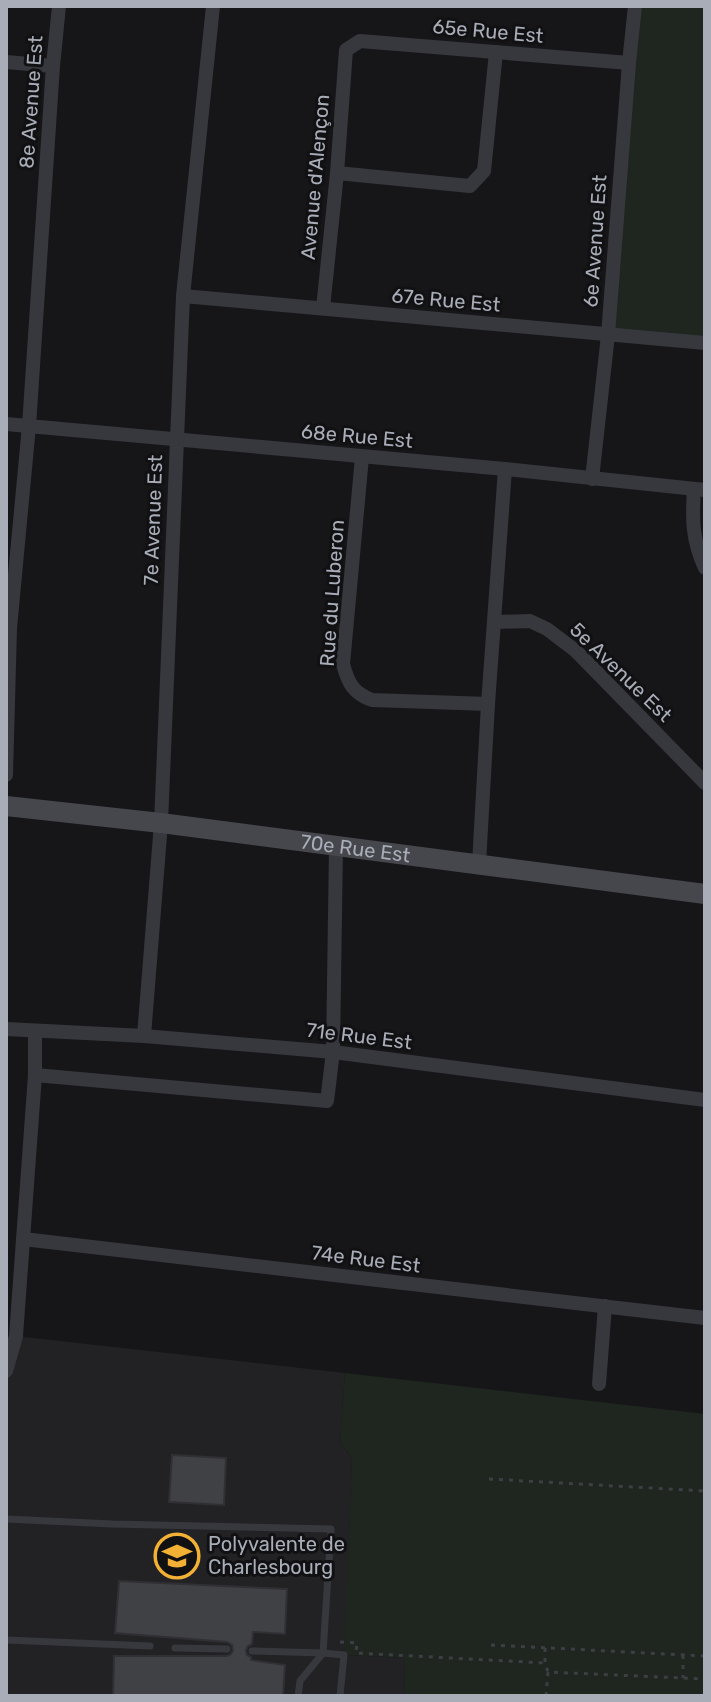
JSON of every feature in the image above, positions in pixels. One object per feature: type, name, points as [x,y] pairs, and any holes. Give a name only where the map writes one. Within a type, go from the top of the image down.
[{"type":"street","name":"8e Avenue Est","points":[[6,775],[8,628],[29,426],[59,6]]},
{"type":"street","name":"7e Avenue Est","points":[[144,1036],[161,823],[183,296],[213,6]]},
{"type":"street","name":"6e Avenue Est","points":[[592,479],[608,335],[635,6]]},
{"type":"street","name":"65e Rue Est","points":[[346,50],[360,41],[629,63]]},
{"type":"street","name":"Avenue d'Alençon","points":[[323,308],[346,50]]},
{"type":"street","points":[[337,173],[470,186],[484,171],[496,52]]},
{"type":"street","points":[[6,62],[53,66]]},
{"type":"street","name":"67e Rue Est","points":[[183,296],[705,343]]},
{"type":"street","name":"68e Rue Est","points":[[6,424],[505,469],[700,490]]},
{"type":"street","name":"Rue du Luberon","points":[[362,457],[343,664],[347,679],[360,695],[372,700],[488,704]]},
{"type":"street","points":[[479,864],[505,469]]},
{"type":"street","points":[[700,490],[692,520],[697,552],[705,568]]},
{"type":"street","name":"5e Avenue Est","points":[[495,622],[530,621],[547,629],[576,651],[705,783]]},
{"type":"street","name":"70e Rue Est","points":[[6,806],[161,823],[705,894]]},
{"type":"street","points":[[35,1075],[327,1101],[333,1052],[336,846]]},
{"type":"street","name":"71e Rue Est","points":[[6,1029],[144,1036],[333,1052],[705,1100]]},
{"type":"street","points":[[6,1371],[16,1336],[35,1075],[35,1032]]},
{"type":"street","name":"74e Rue Est","points":[[23,1239],[705,1318]]},
{"type":"street","points":[[599,1384],[605,1306]]},
{"type":"lane","points":[[6,1519],[331,1529],[323,1653],[300,1681],[298,1696]]},
{"type":"lane","points":[[6,1640],[150,1646]]},
{"type":"lane","points":[[175,1648],[227,1649]]},
{"type":"lane","points":[[252,1651],[344,1655],[340,1696]]},
{"type":"path","points":[[489,1479],[705,1491]]},
{"type":"path","points":[[340,1642],[357,1643],[356,1653],[545,1663]]},
{"type":"path","points":[[491,1645],[705,1654]]},
{"type":"path","points":[[545,1648],[548,1672],[546,1696]]},
{"type":"path","points":[[683,1655],[683,1678]]},
{"type":"path","points":[[548,1672],[705,1679]]},
{"type":"shaded area","points":[[635,6],[705,6],[705,343],[608,335]]},
{"type":"shaded area","name":"Polyvalente de Charlesbourg","points":[[16,1336],[345,1373],[340,1442],[352,1458],[345,1655],[405,1658],[404,1696],[6,1696],[6,1371]]},
{"type":"shaded area","points":[[345,1373],[705,1414],[705,1696],[404,1696],[405,1658],[344,1655],[352,1458],[340,1442]]},
{"type":"building","points":[[172,1455],[226,1458],[224,1505],[169,1502]]},
{"type":"building","points":[[119,1581],[287,1589],[285,1634],[253,1632],[252,1644],[246,1650],[251,1660],[285,1665],[283,1696],[113,1696],[114,1656],[227,1656],[233,1650],[227,1642],[115,1633]]},
{"type":"place","name":"Polyvalente de Charlesbourg","points":[[177,1556]]}]
